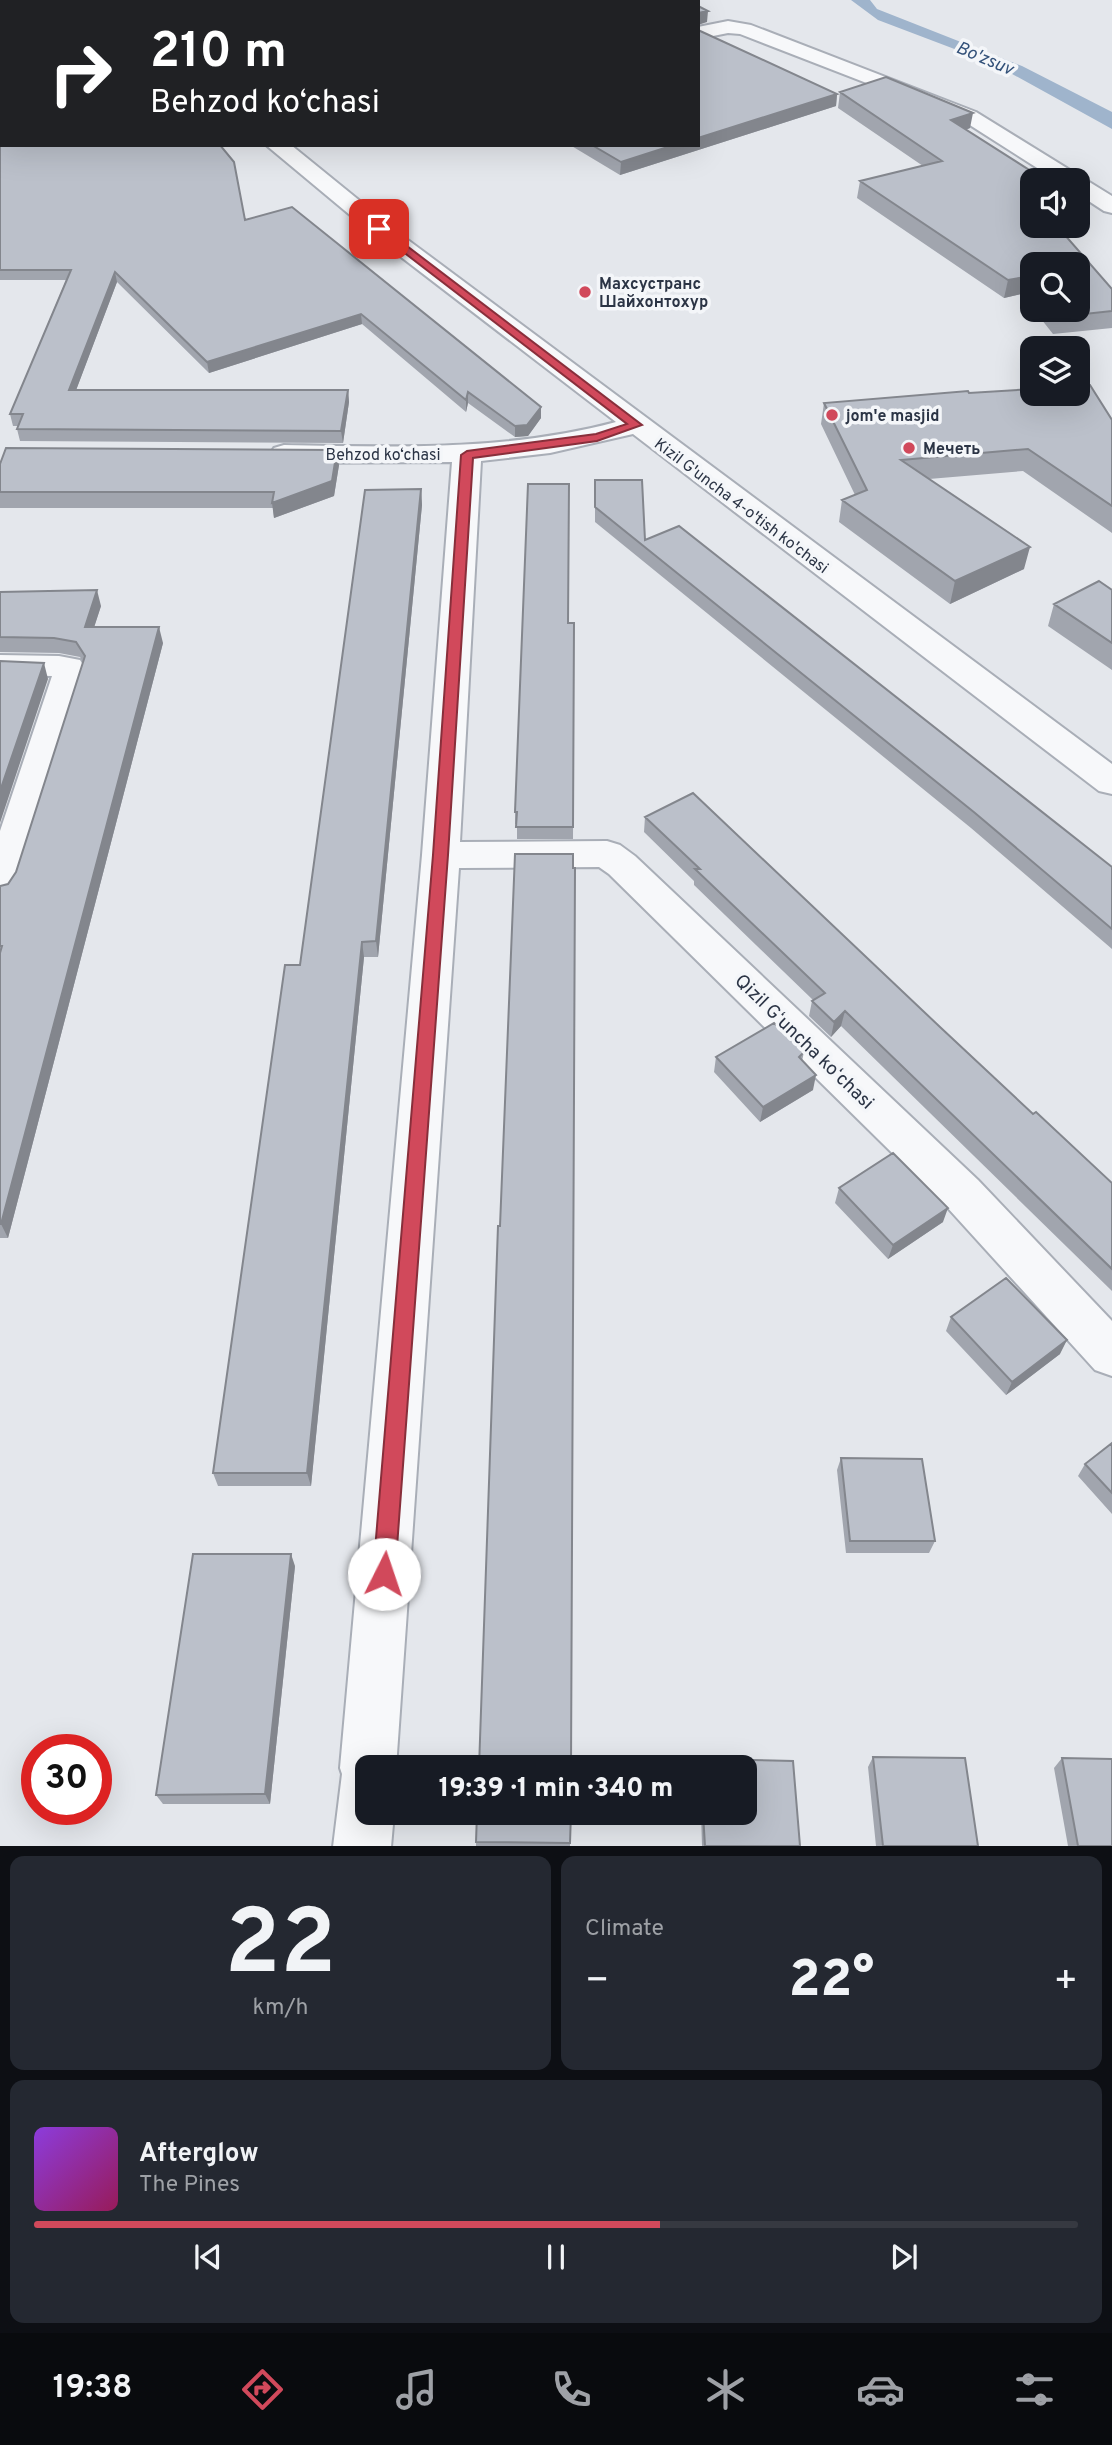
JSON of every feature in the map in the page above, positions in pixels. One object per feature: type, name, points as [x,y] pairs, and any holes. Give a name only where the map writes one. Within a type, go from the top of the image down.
[{"type":"street","points":[[700,33],[728,27],[744,29],[969,116],[1052,168]]},
{"type":"street","name":"Kizil G'uncha 4-o'tish ko'chasi","points":[[279,147],[400,245],[1112,782]]},
{"type":"street","points":[[1090,192],[1112,206]]},
{"type":"street","name":"Behzod ko‘chasi","points":[[261,454],[467,455],[597,438],[636,425]]},
{"type":"street","points":[[370,1755],[441,855],[467,455]]},
{"type":"street","points":[[0,666],[59,666],[68,667],[70,671],[0,887]]},
{"type":"street","name":"Qizil Gʻuncha koʻchasi","points":[[441,855],[607,854],[622,865],[962,1193],[1112,1354]]},
{"type":"street","points":[[362,1846],[364,1825]]},
{"type":"water","name":"Bo'zsuv","points":[[851,0],[870,0],[877,9],[1022,66],[1112,112],[1112,129],[994,64],[878,20]]},
{"type":"building","points":[[700,31],[837,94],[700,137]]},
{"type":"building","points":[[886,77],[973,113],[951,120],[1026,168],[1020,168],[1020,238],[1067,238],[1080,252],[1020,252],[1020,278],[1008,280],[860,181],[942,161],[840,92]]},
{"type":"building","points":[[0,147],[222,147],[234,162],[245,220],[292,207],[541,407],[527,425],[515,426],[468,392],[466,400],[361,314],[207,362],[115,272],[69,390],[348,390],[341,431],[17,429],[23,414],[10,414],[71,270],[0,270]]},
{"type":"building","points":[[595,147],[668,147],[621,162]]},
{"type":"building","points":[[1090,264],[1112,289],[1112,311],[1090,313]]},
{"type":"building","points":[[1090,385],[1112,420],[1112,506],[1028,449],[901,460],[1030,547],[955,581],[842,500],[867,490],[824,403],[1020,390],[1020,406],[1090,406]]},
{"type":"building","points":[[6,448],[337,450],[332,481],[272,503],[274,492],[0,492],[0,464]]},
{"type":"building","points":[[595,480],[642,480],[645,540],[679,526],[1112,867],[1112,929],[975,813],[595,507]]},
{"type":"building","points":[[528,484],[569,484],[568,623],[574,623],[573,827],[516,827]]},
{"type":"building","points":[[421,489],[376,941],[362,942],[307,1473],[213,1473],[285,965],[300,965],[365,490]]},
{"type":"building","points":[[1099,581],[1112,590],[1112,643],[1054,604]]},
{"type":"building","points":[[97,590],[85,627],[159,627],[0,1224],[0,886],[8,884],[16,872],[85,656],[76,642],[54,638],[0,637],[0,592]]},
{"type":"building","points":[[0,661],[44,663],[0,791]]},
{"type":"building","points":[[693,793],[1033,1114],[1036,1112],[1112,1183],[1112,1269],[845,1011],[834,1022],[812,1001],[825,993],[695,869],[700,869],[645,817]]},
{"type":"building","points":[[515,854],[573,854],[571,1755],[479,1755]]},
{"type":"building","points":[[774,1023],[804,1052],[799,1057],[816,1075],[763,1107],[716,1057]]},
{"type":"building","points":[[893,1153],[948,1208],[893,1245],[839,1188]]},
{"type":"building","points":[[1006,1278],[1067,1340],[1012,1382],[951,1317]]},
{"type":"building","points":[[1112,1443],[1112,1493],[1085,1464]]},
{"type":"building","points":[[841,1458],[922,1459],[935,1541],[850,1541]]},
{"type":"building","points":[[193,1554],[291,1554],[265,1794],[156,1795]]},
{"type":"building","points":[[873,1757],[965,1758],[978,1846],[883,1846]]},
{"type":"building","points":[[1062,1758],[1112,1759],[1112,1846],[1078,1846]]},
{"type":"building","points":[[757,1760],[793,1761],[800,1846],[705,1846],[704,1825],[757,1825]]},
{"type":"building","points":[[477,1825],[571,1825],[570,1843],[476,1842]]},
{"type":"place","name":"Махсустранс Шайхонтохур","points":[[585,292]]},
{"type":"place","name":"jom'e masjid","points":[[832,415]]},
{"type":"place","name":"Мечеть","points":[[909,448]]},
{"type":"route","points":[[379,229],[636,425],[597,438],[467,455],[441,855],[384,1574]]}]
